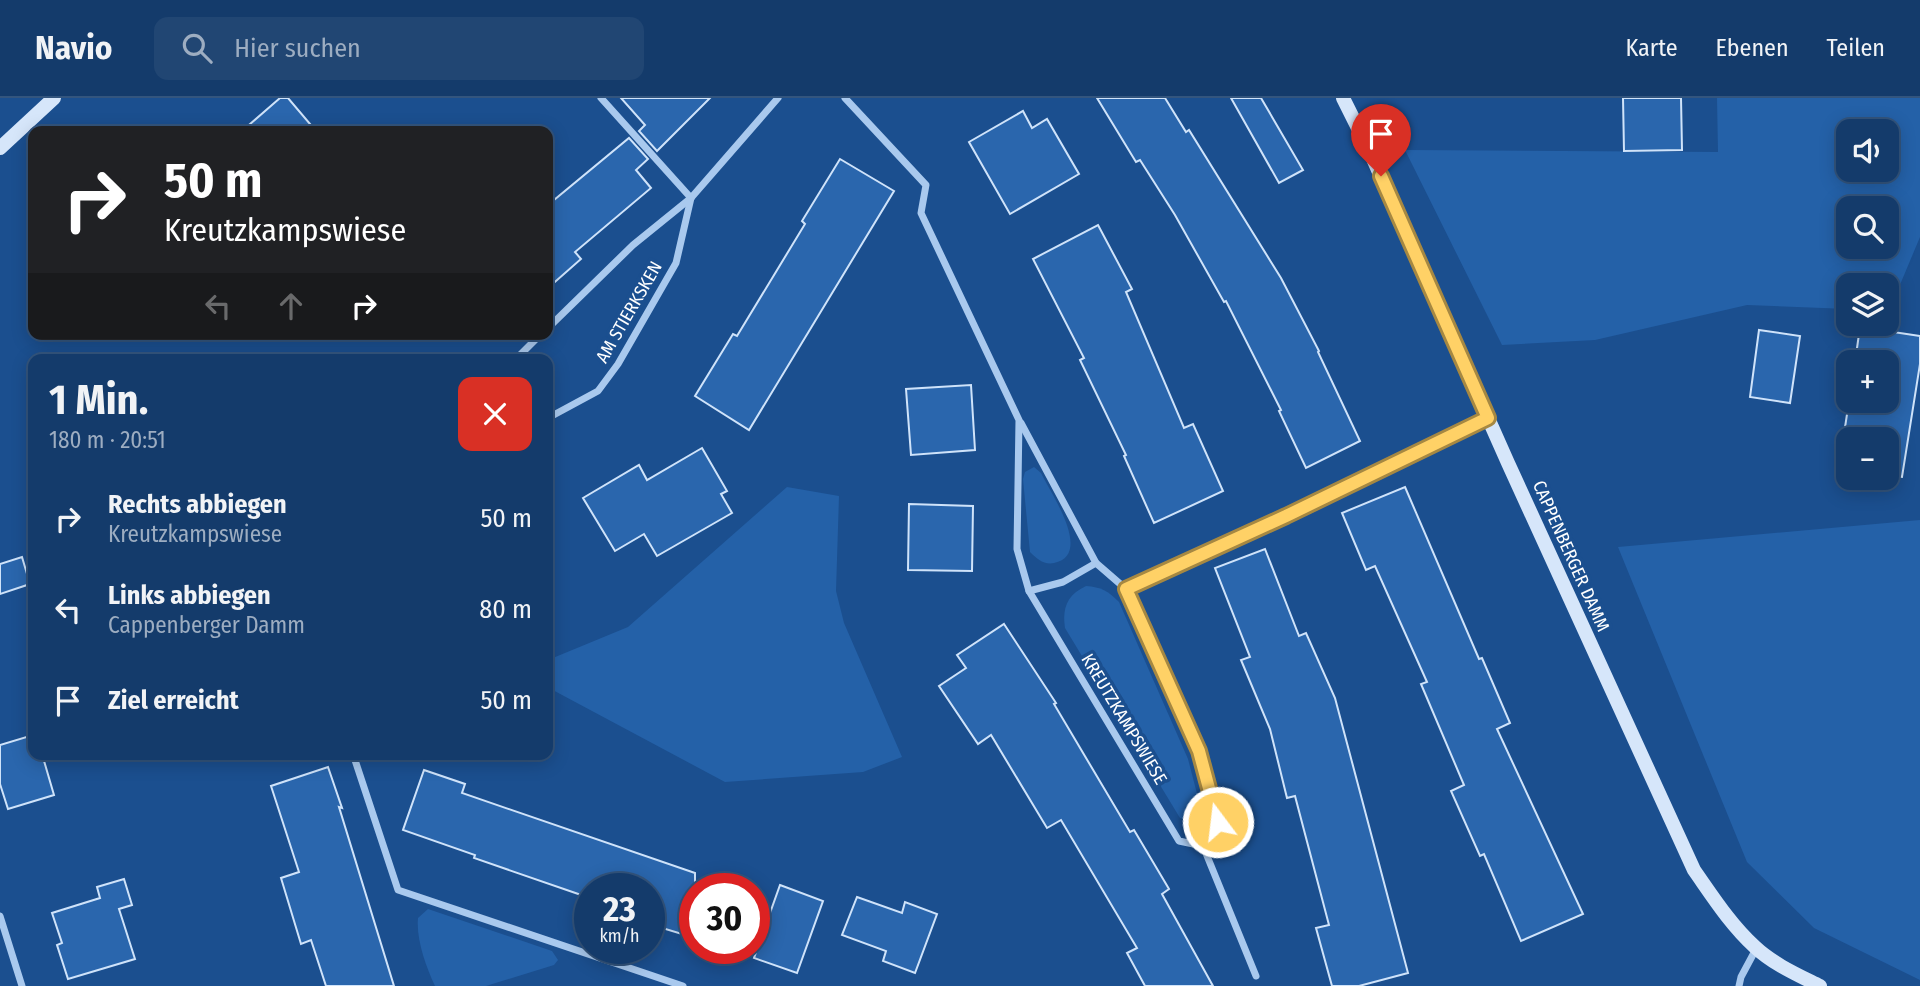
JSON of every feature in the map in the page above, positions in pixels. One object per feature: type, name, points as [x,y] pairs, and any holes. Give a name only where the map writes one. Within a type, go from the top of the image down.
[{"type":"main road","points":[[0,148],[54,98]]},
{"type":"main road","name":"CAPPENBERGER DAMM","points":[[1343,98],[1370,152],[1694,870],[1727,918],[1756,949],[1820,986]]},
{"type":"street","points":[[600,98],[691,198]]},
{"type":"street","name":"AM STIERKSKEN","points":[[553,323],[633,245],[691,198],[778,98]]},
{"type":"street","name":"KREUTZKAMPSWIESE","points":[[845,98],[926,185],[921,213],[1019,420],[1096,564],[1126,589],[1199,751],[1218,822],[1203,846],[1179,841],[1029,591],[1017,549],[1019,420]]},
{"type":"street","name":"AM STIERKSKEN","points":[[553,415],[598,391],[618,364],[676,263],[691,198]]},
{"type":"street","points":[[521,354],[535,340]]},
{"type":"street","points":[[1126,589],[1286,516],[1488,418]]},
{"type":"street","points":[[1029,591],[1063,582],[1096,564]]},
{"type":"street","points":[[355,760],[398,890],[683,986]]},
{"type":"street","points":[[1203,846],[1256,976]]},
{"type":"street","points":[[0,916],[22,986]]},
{"type":"street","points":[[1739,986],[1756,949]]},
{"type":"shaded area","points":[[1717,98],[1920,98],[1920,237],[1899,287],[1899,273],[1836,273],[1836,309],[1747,305],[1595,340],[1502,345],[1405,150],[1718,152]]},
{"type":"shaded area","points":[[1034,467],[1041,473],[1060,508],[1070,536],[1070,548],[1065,558],[1054,563],[1044,562],[1030,552],[1023,479],[1025,472]]},
{"type":"shaded area","points":[[787,487],[839,496],[836,591],[844,623],[902,757],[863,772],[725,782],[553,690],[553,658],[628,627]]},
{"type":"shaded area","points":[[1920,520],[1920,980],[1814,928],[1747,862],[1618,547]]},
{"type":"shaded area","points":[[1086,586],[1104,590],[1119,602],[1188,759],[1201,809],[1193,819],[1180,818],[1065,628],[1064,614],[1067,603]]},
{"type":"shaded area","points":[[428,909],[552,951],[558,960],[554,965],[486,986],[435,986],[425,962],[419,935],[418,918]]},
{"type":"building","points":[[280,98],[288,98],[312,126],[248,126]]},
{"type":"building","points":[[621,98],[710,98],[657,151],[639,131],[645,125]]},
{"type":"building","points":[[1097,98],[1165,98],[1186,132],[1189,130],[1281,278],[1319,351],[1360,441],[1306,468],[1279,411],[1281,410],[1226,301],[1224,302],[1175,215],[1140,160],[1136,162]]},
{"type":"building","points":[[1231,98],[1261,98],[1303,170],[1279,183]]},
{"type":"building","points":[[1623,98],[1681,98],[1682,150],[1624,151]]},
{"type":"building","points":[[1023,111],[1032,128],[1047,119],[1079,174],[1010,214],[969,142]]},
{"type":"building","points":[[629,138],[648,159],[636,170],[651,188],[575,252],[581,259],[553,284],[553,201]]},
{"type":"building","points":[[840,159],[894,191],[749,430],[695,396],[733,334],[737,336],[805,224],[802,221]]},
{"type":"building","points":[[1098,225],[1132,289],[1126,292],[1184,428],[1193,424],[1223,491],[1154,523],[1124,456],[1126,455],[1080,360],[1084,358],[1033,259]]},
{"type":"building","points":[[1759,330],[1800,336],[1790,403],[1750,397]]},
{"type":"building","points":[[1899,333],[1920,336],[1920,364],[1902,477],[1899,477],[1899,427],[1845,427],[1847,413],[1899,413],[1899,350],[1857,350],[1859,336],[1899,336]]},
{"type":"building","points":[[971,385],[975,450],[911,455],[906,389]]},
{"type":"building","points":[[702,448],[727,491],[721,494],[732,513],[657,556],[644,534],[615,551],[583,498],[639,465],[647,480]]},
{"type":"building","points":[[1405,487],[1479,659],[1482,658],[1510,723],[1497,729],[1583,914],[1521,941],[1484,854],[1480,856],[1451,791],[1464,785],[1421,684],[1427,682],[1375,566],[1366,570],[1342,513]]},
{"type":"building","points":[[909,504],[973,506],[972,571],[908,570]]},
{"type":"building","points":[[1265,549],[1299,636],[1306,633],[1335,698],[1408,973],[1359,986],[1332,986],[1316,928],[1329,925],[1295,796],[1287,798],[1270,729],[1241,660],[1250,657],[1215,568]]},
{"type":"building","points":[[22,557],[28,585],[0,594],[0,564]]},
{"type":"building","points":[[1004,624],[1056,703],[1054,704],[1130,832],[1134,830],[1169,889],[1162,894],[1213,986],[1145,986],[1127,953],[1137,948],[1061,820],[1047,828],[991,735],[978,744],[939,686],[966,668],[957,655]]},
{"type":"building","points":[[28,737],[28,760],[44,760],[54,795],[8,809],[0,784],[0,745]]},
{"type":"building","points":[[328,767],[394,986],[326,986],[311,940],[301,944],[281,878],[299,872],[271,786]]},
{"type":"building","points":[[424,770],[465,784],[462,793],[695,873],[679,873],[679,933],[665,929],[665,873],[574,873],[574,892],[403,830]]},
{"type":"building","points":[[124,879],[132,905],[119,909],[135,959],[68,979],[57,945],[62,943],[52,913],[100,898],[97,887]]},
{"type":"building","points":[[780,885],[823,901],[797,973],[770,964],[770,913]]},
{"type":"building","points":[[857,897],[902,913],[905,902],[937,914],[915,973],[883,961],[886,951],[842,935]]},
{"type":"route","points":[[1218,822],[1199,751],[1126,589],[1286,516],[1488,418],[1381,176]]}]
